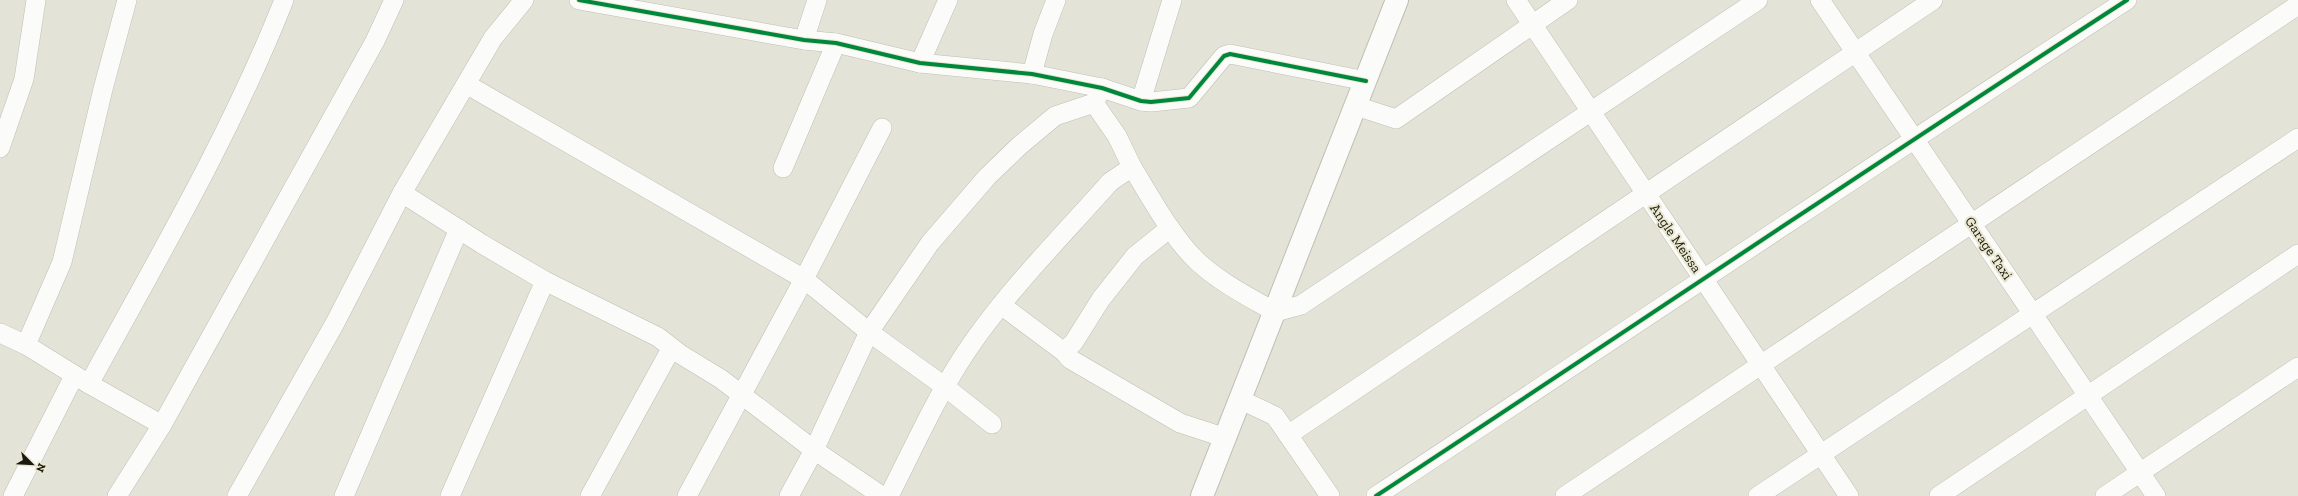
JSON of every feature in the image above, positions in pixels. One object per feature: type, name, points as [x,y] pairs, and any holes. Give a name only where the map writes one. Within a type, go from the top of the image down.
[{"type":"street","points":[[0,148],[24,79],[36,0]]},
{"type":"street","points":[[26,345],[62,262],[103,89],[127,0]]},
{"type":"street","points":[[13,496],[193,194],[260,59],[284,0]]},
{"type":"street","points":[[118,496],[162,425],[375,40],[394,0]]},
{"type":"street","points":[[237,496],[335,323],[402,193],[493,38],[524,0]]},
{"type":"street","points":[[579,0],[804,40],[836,43],[920,63],[1032,74],[1098,96],[1141,101],[1151,102],[1189,98],[1224,56],[1230,54],[1366,81]]},
{"type":"street","points":[[804,40],[817,0]]},
{"type":"street","points":[[920,63],[948,0]]},
{"type":"street","points":[[1032,74],[1043,34],[1056,0]]},
{"type":"street","points":[[1141,101],[1172,0]]},
{"type":"street","points":[[1202,496],[1276,312],[1397,0]]},
{"type":"street","name":"Angle Meissa","points":[[1516,0],[1849,496]]},
{"type":"street","points":[[1356,106],[1396,119],[1568,0]]},
{"type":"street","points":[[1098,96],[1132,167],[1170,228],[1197,262],[1242,294],[1276,312],[1301,305],[1758,0]]},
{"type":"street","name":"Garage Taxi","points":[[1820,0],[2156,496]]},
{"type":"street","points":[[1288,435],[1932,0]]},
{"type":"street","points":[[1376,496],[1704,280],[1914,138],[2127,0]]},
{"type":"street","points":[[1565,496],[2298,5]]},
{"type":"street","points":[[783,168],[836,43]]},
{"type":"street","points":[[466,84],[804,279],[869,332],[944,386],[992,424]]},
{"type":"street","points":[[789,496],[814,450],[869,332],[930,243],[988,177],[1018,147],[1055,116],[1098,96]]},
{"type":"street","points":[[687,496],[804,279],[882,128]]},
{"type":"street","points":[[1758,496],[2298,138]]},
{"type":"street","points":[[889,496],[944,386],[975,339],[1110,182],[1132,167]]},
{"type":"street","points":[[402,193],[459,230],[545,281],[658,337],[672,349],[742,394],[814,450],[882,496]]},
{"type":"street","points":[[1064,352],[1074,342],[1101,299],[1135,256],[1170,228]]},
{"type":"street","points":[[344,496],[459,230]]},
{"type":"street","points":[[1939,496],[2298,254]]},
{"type":"street","points":[[450,496],[545,281]]},
{"type":"street","points":[[1002,306],[1064,352],[1070,359],[1180,423],[1226,438]]},
{"type":"street","points":[[0,333],[26,345],[81,380],[162,425]]},
{"type":"street","points":[[590,496],[672,349]]},
{"type":"street","points":[[2105,496],[2298,367]]},
{"type":"street","points":[[1241,400],[1275,416],[1330,496]]},
{"type":"cycle path","points":[[579,0],[804,40],[836,43],[920,63],[1032,74],[1102,88],[1141,101],[1151,102],[1189,98],[1224,56],[1230,54],[1366,81]]},
{"type":"cycle path","points":[[1376,496],[2127,0]]}]
